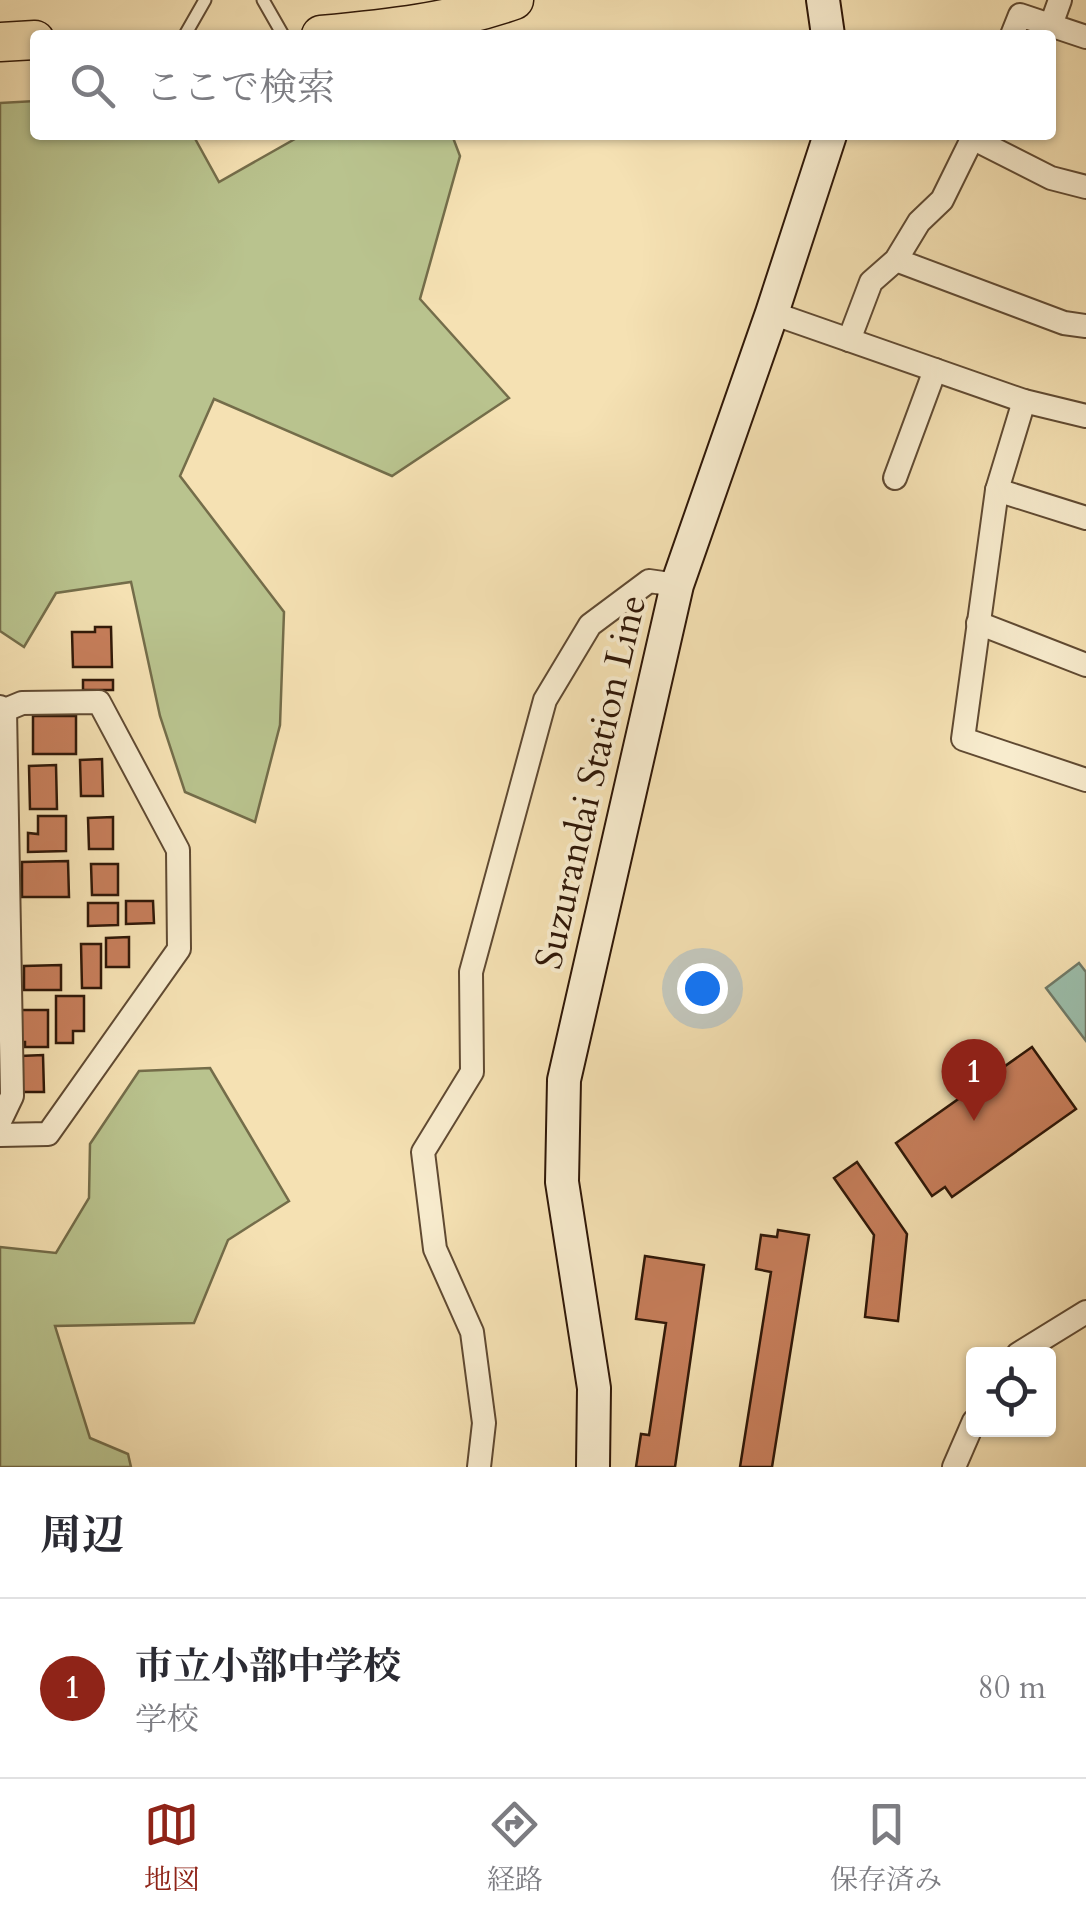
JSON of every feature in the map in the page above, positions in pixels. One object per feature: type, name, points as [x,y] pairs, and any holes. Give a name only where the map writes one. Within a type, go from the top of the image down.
[{"type":"highway","points":[[386,30],[460,16],[514,0]]},
{"type":"highway","points":[[0,42],[30,40]]},
{"type":"main road","points":[[823,0],[827,30]]},
{"type":"main road","name":"Suzurandai Station Line","points":[[592,1467],[594,1388],[562,1182],[564,1080],[677,585],[828,140]]},
{"type":"street","points":[[1051,25],[1060,0]]},
{"type":"street","points":[[1014,30],[1020,15],[1086,37]]},
{"type":"street","points":[[849,340],[872,282],[896,260],[919,222],[942,200],[972,140]]},
{"type":"street","points":[[979,140],[1051,178],[1086,187]]},
{"type":"street","points":[[896,260],[1064,323],[1086,326]]},
{"type":"street","points":[[772,313],[1024,401],[1086,416]]},
{"type":"street","points":[[895,478],[936,370]]},
{"type":"street","points":[[1024,401],[998,490],[963,739],[1086,780]]},
{"type":"street","points":[[998,490],[1086,518]]},
{"type":"street","points":[[479,1467],[484,1422],[472,1332],[434,1250],[423,1152],[472,1072],[470,972],[545,700],[590,625],[649,582],[677,585]]},
{"type":"street","points":[[978,623],[1086,665]]},
{"type":"street","points":[[0,1121],[12,1096],[3,709],[22,703],[99,702],[178,850],[179,949],[48,1134],[0,1135]]},
{"type":"street","points":[[1029,1347],[1086,1312]]},
{"type":"street","points":[[954,1467],[967,1437]]},
{"type":"lane","points":[[188,30],[205,0]]},
{"type":"lane","points":[[263,0],[281,30]]},
{"type":"green space","points":[[30,101],[30,140],[196,140],[219,182],[293,140],[454,140],[460,156],[420,299],[509,398],[392,476],[214,399],[180,476],[284,612],[280,725],[255,822],[185,792],[160,716],[131,582],[56,593],[24,647],[0,631],[0,103]]},
{"type":"green space","points":[[210,1068],[289,1201],[228,1240],[194,1323],[55,1326],[90,1438],[128,1454],[131,1467],[0,1467],[0,1247],[56,1253],[89,1198],[90,1144],[139,1071]]},
{"type":"shaded area","points":[[1079,963],[1086,972],[1086,1041],[1046,988]]},
{"type":"building","points":[[95,627],[111,627],[112,667],[73,667],[72,632],[95,632]]},
{"type":"building","points":[[83,680],[113,680],[113,690],[83,690]]},
{"type":"building","points":[[33,716],[76,716],[76,754],[33,754]]},
{"type":"building","points":[[102,759],[103,796],[81,796],[80,760]]},
{"type":"building","points":[[56,765],[57,809],[30,809],[29,766]]},
{"type":"building","points":[[38,816],[66,816],[66,851],[28,852],[28,833],[38,834]]},
{"type":"building","points":[[113,817],[113,849],[89,849],[88,818]]},
{"type":"building","points":[[68,861],[69,897],[22,897],[22,862]]},
{"type":"building","points":[[91,864],[118,864],[118,895],[92,895]]},
{"type":"building","points":[[126,901],[153,901],[154,923],[126,924]]},
{"type":"building","points":[[88,903],[118,903],[118,925],[88,926]]},
{"type":"building","points":[[129,937],[129,967],[106,967],[106,938]]},
{"type":"building","points":[[81,944],[101,944],[101,988],[82,988]]},
{"type":"building","points":[[61,965],[61,990],[24,990],[24,966]]},
{"type":"building","points":[[56,996],[84,996],[84,1031],[73,1031],[73,1043],[56,1043]]},
{"type":"building","points":[[18,1010],[48,1010],[48,1047],[25,1047],[25,1042],[18,1042]]},
{"type":"building","points":[[1032,1047],[1076,1109],[952,1197],[945,1187],[932,1196],[896,1143]]},
{"type":"building","points":[[43,1055],[44,1092],[21,1092],[20,1056]]},
{"type":"building","points":[[857,1162],[907,1234],[898,1321],[865,1317],[874,1235],[834,1178]]},
{"type":"building","points":[[778,1230],[809,1235],[772,1467],[740,1467],[771,1272],[756,1269],[761,1235],[777,1237]]},
{"type":"building","points":[[645,1256],[704,1265],[675,1467],[636,1467],[641,1434],[649,1435],[666,1323],[636,1319]]},
{"type":"place","name":"市立小部中学校","points":[[974,1121]]}]
